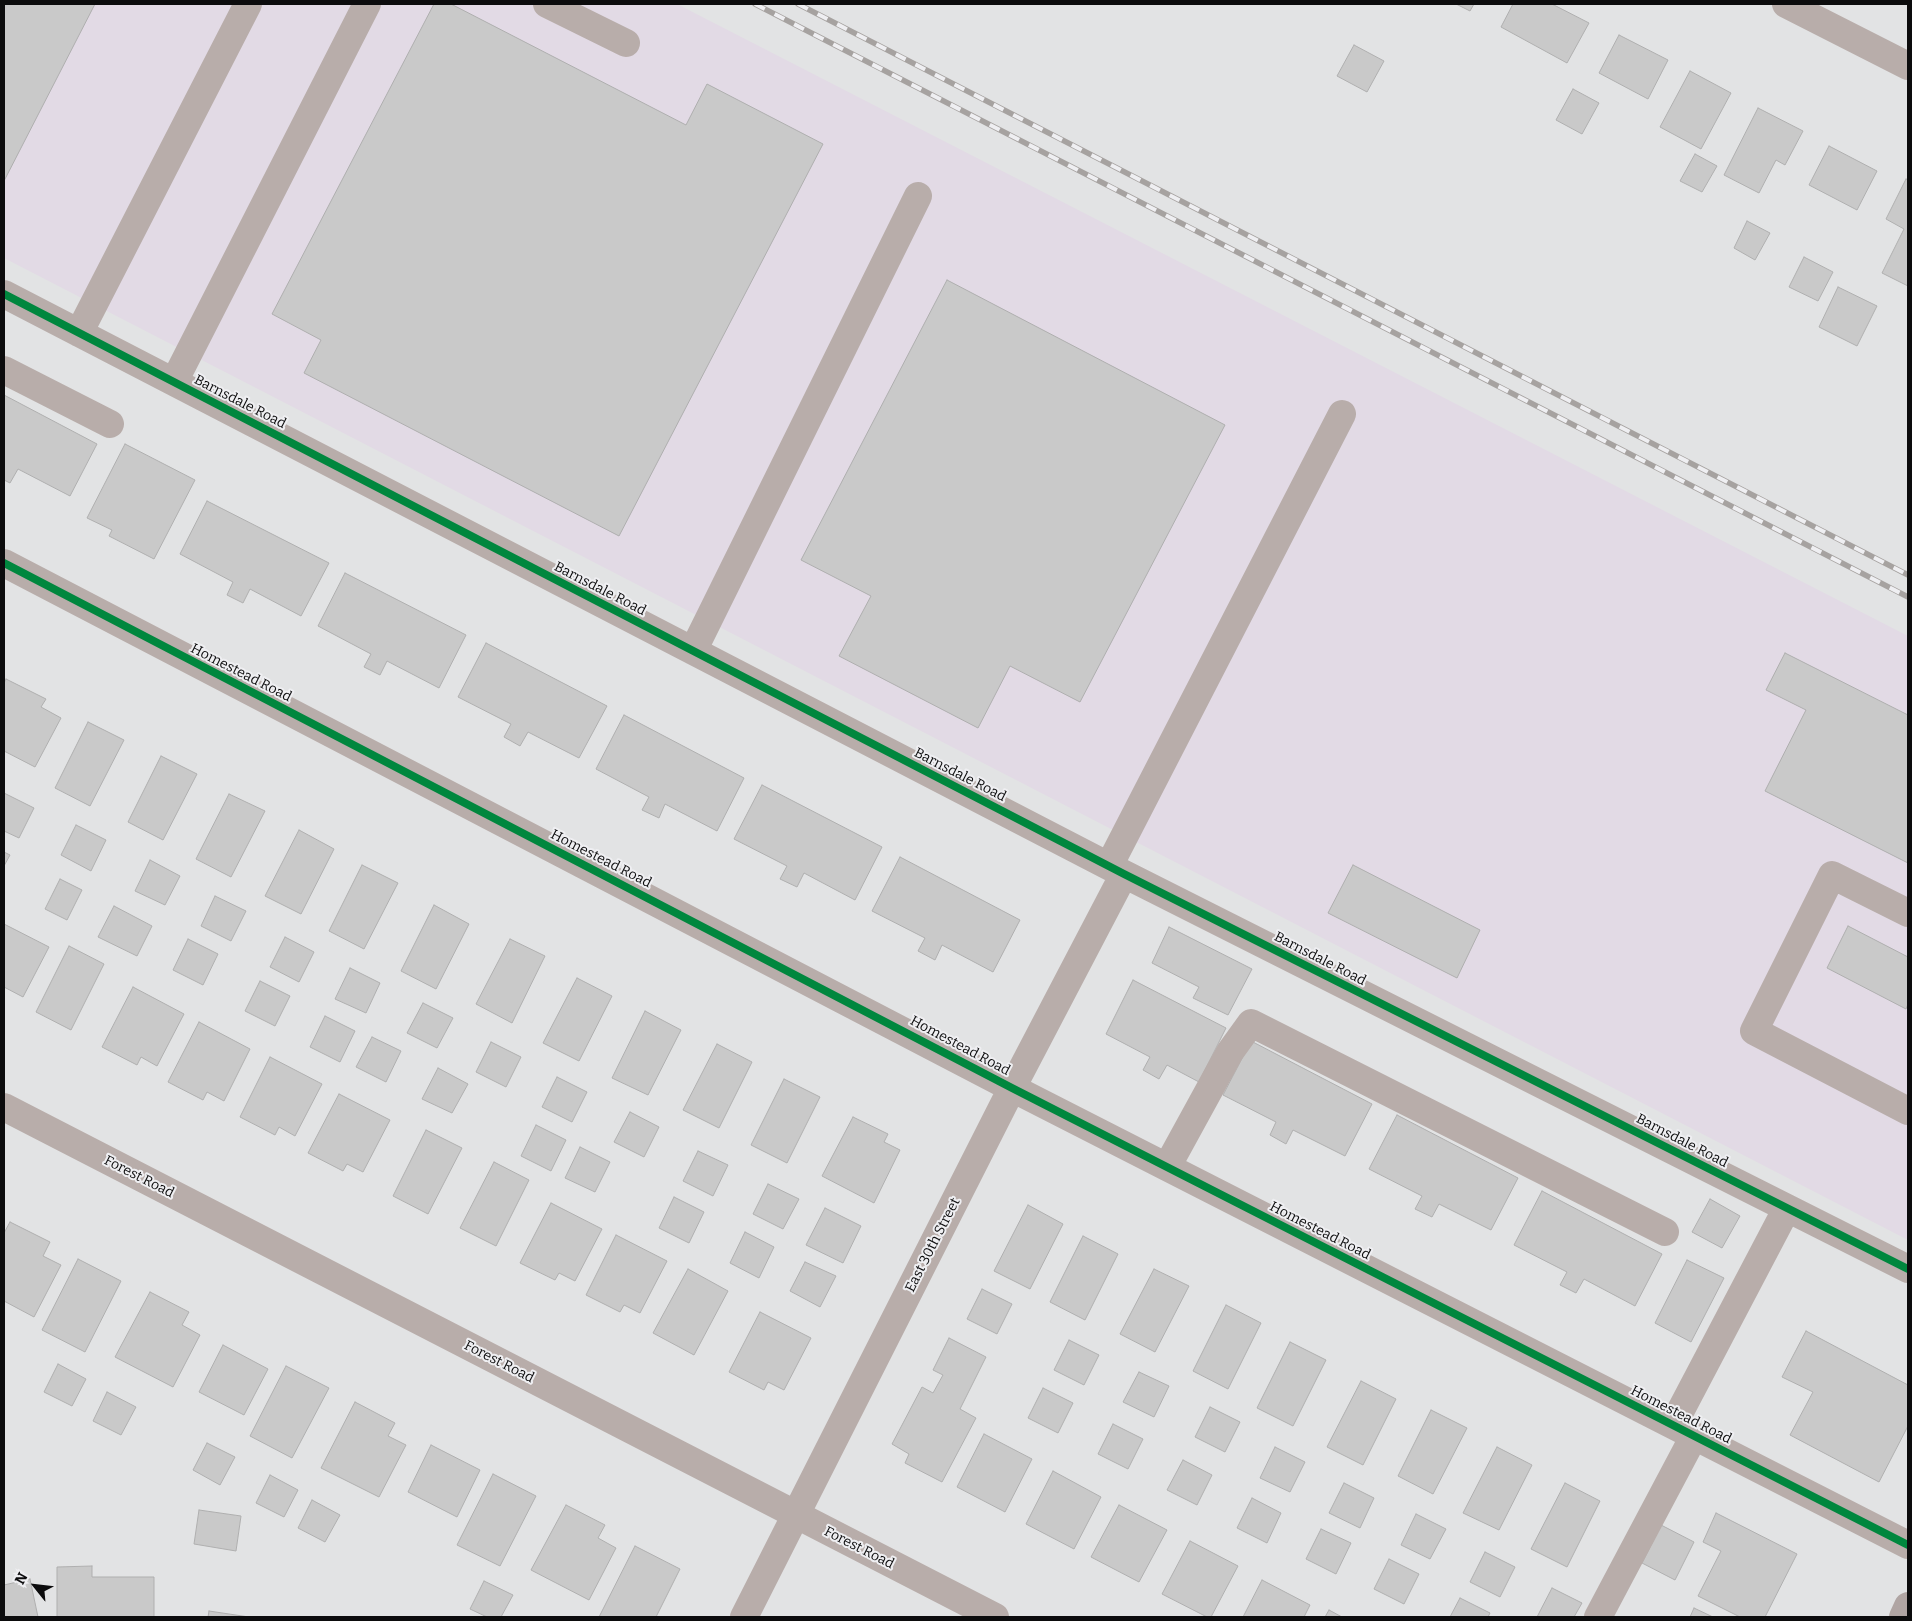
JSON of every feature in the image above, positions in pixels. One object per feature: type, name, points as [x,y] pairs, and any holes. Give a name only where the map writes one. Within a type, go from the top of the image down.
[{"type":"main road","points":[[1903,1617],[1908,1606]]},
{"type":"street","points":[[79,333],[248,4]]},
{"type":"street","points":[[174,382],[367,4]]},
{"type":"street","points":[[547,4],[626,43]]},
{"type":"street","points":[[1786,4],[1908,66]]},
{"type":"street","points":[[693,651],[918,196]]},
{"type":"street","name":"Barnsdale Road","points":[[4,294],[1117,870],[1908,1269]]},
{"type":"street","points":[[4,370],[110,424]]},
{"type":"street","name":"East 30th Street","points":[[744,1617],[1012,1088],[1117,870],[1342,414]]},
{"type":"street","name":"Homestead Road","points":[[4,563],[1012,1088],[1908,1545]]},
{"type":"street","points":[[1906,1104],[1754,1031],[1832,875],[1908,913]]},
{"type":"street","points":[[1167,1167],[1230,1052],[1251,1023],[1665,1232]]},
{"type":"street","name":"Forest Road","points":[[4,1107],[995,1617]]},
{"type":"street","points":[[1598,1617],[1787,1208]]},
{"type":"shaded area","points":[[4,4],[677,4],[1908,636],[1908,1240],[4,258]]},
{"type":"building","points":[[4,4],[95,4],[4,181]]},
{"type":"building","points":[[434,4],[451,4],[686,125],[707,84],[823,144],[619,536],[304,373],[321,340],[272,314]]},
{"type":"building","points":[[1456,4],[1474,4],[1470,11]]},
{"type":"building","points":[[1513,4],[1552,4],[1589,23],[1567,63],[1501,27]]},
{"type":"building","points":[[1619,35],[1668,60],[1648,99],[1599,73]]},
{"type":"building","points":[[1354,45],[1384,61],[1367,92],[1337,76]]},
{"type":"building","points":[[1690,71],[1731,93],[1701,149],[1660,127]]},
{"type":"building","points":[[1573,89],[1599,103],[1582,134],[1556,120]]},
{"type":"building","points":[[1758,108],[1803,131],[1785,165],[1776,160],[1759,193],[1724,175]]},
{"type":"building","points":[[1829,146],[1877,171],[1857,210],[1809,185]]},
{"type":"building","points":[[1695,154],[1717,166],[1702,192],[1680,181]]},
{"type":"building","points":[[1906,179],[1908,180],[1908,286],[1882,273],[1904,229],[1886,219]]},
{"type":"building","points":[[1747,221],[1770,233],[1755,260],[1734,248]]},
{"type":"building","points":[[1804,257],[1833,272],[1818,301],[1789,287]]},
{"type":"building","points":[[947,280],[1225,425],[1080,702],[1010,666],[978,728],[839,656],[871,596],[801,560]]},
{"type":"building","points":[[1838,287],[1877,306],[1857,346],[1819,327]]},
{"type":"building","points":[[4,395],[97,444],[70,496],[18,469],[10,483],[4,480]]},
{"type":"building","points":[[125,444],[195,480],[154,559],[109,536],[112,530],[87,518]]},
{"type":"building","points":[[207,501],[329,563],[301,616],[250,589],[243,603],[227,595],[233,582],[180,554]]},
{"type":"building","points":[[345,573],[466,635],[439,688],[387,661],[380,675],[364,667],[371,654],[318,626]]},
{"type":"building","points":[[486,643],[607,706],[579,758],[528,732],[520,746],[504,737],[511,724],[458,697]]},
{"type":"building","points":[[1785,653],[1908,715],[1908,863],[1765,791],[1806,710],[1766,690]]},
{"type":"building","points":[[6,679],[46,699],[41,707],[61,718],[35,767],[4,751],[4,683]]},
{"type":"building","points":[[624,715],[744,778],[717,831],[665,804],[659,818],[642,810],[649,797],[596,769]]},
{"type":"building","points":[[88,722],[124,740],[90,806],[55,788]]},
{"type":"building","points":[[161,756],[197,774],[163,840],[128,822]]},
{"type":"building","points":[[762,785],[882,847],[855,900],[804,873],[797,887],[780,879],[787,866],[734,839]]},
{"type":"building","points":[[4,793],[34,808],[19,838],[4,831]]},
{"type":"building","points":[[229,794],[265,811],[231,877],[196,859]]},
{"type":"building","points":[[76,825],[106,840],[91,871],[61,855]]},
{"type":"building","points":[[299,830],[334,849],[301,914],[265,896]]},
{"type":"building","points":[[4,852],[10,855],[4,866]]},
{"type":"building","points":[[900,857],[1020,920],[993,972],[942,945],[935,960],[918,951],[925,938],[872,911]]},
{"type":"building","points":[[150,860],[180,876],[165,905],[135,891]]},
{"type":"building","points":[[362,865],[398,883],[364,949],[329,931]]},
{"type":"building","points":[[1353,865],[1480,930],[1457,978],[1328,913]]},
{"type":"building","points":[[60,879],[82,890],[67,920],[45,909]]},
{"type":"building","points":[[215,896],[246,911],[231,941],[201,926]]},
{"type":"building","points":[[434,905],[469,924],[436,989],[401,971]]},
{"type":"building","points":[[114,906],[152,926],[137,956],[98,937]]},
{"type":"building","points":[[4,924],[49,947],[23,997],[4,987]]},
{"type":"building","points":[[1848,926],[1908,957],[1908,1004],[1906,1009],[1827,968]]},
{"type":"building","points":[[1169,927],[1252,969],[1228,1015],[1193,998],[1199,987],[1152,963]]},
{"type":"building","points":[[285,937],[314,952],[299,982],[270,967]]},
{"type":"building","points":[[188,939],[218,954],[203,985],[173,970]]},
{"type":"building","points":[[510,939],[545,956],[512,1023],[476,1004]]},
{"type":"building","points":[[69,946],[104,964],[71,1030],[36,1012]]},
{"type":"building","points":[[350,968],[380,983],[366,1013],[335,999]]},
{"type":"building","points":[[577,978],[612,996],[579,1061],[543,1043]]},
{"type":"building","points":[[1133,980],[1226,1028],[1199,1082],[1167,1065],[1159,1079],[1143,1070],[1150,1057],[1106,1034]]},
{"type":"building","points":[[260,981],[290,996],[275,1026],[245,1011]]},
{"type":"building","points":[[133,987],[184,1014],[157,1066],[141,1057],[137,1065],[102,1047]]},
{"type":"building","points":[[423,1003],[453,1018],[437,1048],[407,1033]]},
{"type":"building","points":[[645,1011],[681,1030],[648,1095],[612,1078]]},
{"type":"building","points":[[325,1016],[355,1031],[340,1062],[310,1047]]},
{"type":"building","points":[[199,1022],[250,1049],[224,1101],[207,1092],[203,1100],[168,1082]]},
{"type":"building","points":[[372,1037],[401,1051],[386,1082],[356,1067]]},
{"type":"building","points":[[1251,1041],[1372,1104],[1345,1156],[1293,1130],[1286,1144],[1270,1135],[1276,1122],[1223,1095]]},
{"type":"building","points":[[491,1042],[521,1057],[506,1087],[476,1072]]},
{"type":"building","points":[[717,1044],[752,1062],[719,1128],[683,1110]]},
{"type":"building","points":[[270,1057],[322,1084],[295,1136],[279,1127],[275,1135],[240,1117]]},
{"type":"building","points":[[438,1068],[468,1084],[452,1113],[422,1099]]},
{"type":"building","points":[[557,1077],[587,1092],[572,1122],[542,1107]]},
{"type":"building","points":[[784,1079],[820,1097],[787,1163],[751,1145]]},
{"type":"building","points":[[339,1094],[390,1120],[363,1172],[347,1164],[343,1171],[308,1153]]},
{"type":"building","points":[[630,1112],[659,1127],[644,1157],[614,1142]]},
{"type":"building","points":[[1397,1115],[1518,1178],[1491,1230],[1439,1204],[1432,1217],[1415,1209],[1422,1196],[1369,1169]]},
{"type":"building","points":[[853,1117],[888,1134],[884,1142],[900,1150],[874,1203],[822,1176]]},
{"type":"building","points":[[536,1125],[566,1140],[551,1171],[521,1156]]},
{"type":"building","points":[[426,1130],[462,1148],[428,1214],[393,1196]]},
{"type":"building","points":[[580,1147],[610,1162],[595,1192],[565,1178]]},
{"type":"building","points":[[698,1151],[728,1165],[713,1196],[683,1181]]},
{"type":"building","points":[[494,1162],[529,1180],[496,1246],[460,1228]]},
{"type":"building","points":[[768,1184],[799,1199],[783,1229],[753,1214]]},
{"type":"building","points":[[1542,1191],[1662,1254],[1635,1306],[1584,1279],[1576,1293],[1560,1285],[1567,1272],[1514,1245]]},
{"type":"building","points":[[674,1197],[704,1212],[689,1243],[659,1228]]},
{"type":"building","points":[[1710,1199],[1740,1216],[1722,1248],[1692,1232]]},
{"type":"building","points":[[551,1203],[602,1229],[575,1281],[559,1273],[555,1280],[520,1263]]},
{"type":"building","points":[[1028,1205],[1063,1224],[1030,1289],[994,1271]]},
{"type":"building","points":[[825,1208],[861,1226],[843,1263],[806,1245]]},
{"type":"building","points":[[10,1222],[50,1242],[43,1256],[61,1265],[34,1317],[4,1301],[4,1233]]},
{"type":"building","points":[[745,1232],[774,1247],[759,1278],[730,1263]]},
{"type":"building","points":[[616,1235],[667,1261],[640,1313],[624,1305],[620,1312],[586,1295]]},
{"type":"building","points":[[1083,1236],[1118,1254],[1085,1320],[1050,1302]]},
{"type":"building","points":[[78,1259],[121,1281],[85,1352],[42,1330]]},
{"type":"building","points":[[1687,1260],[1724,1278],[1691,1342],[1655,1323]]},
{"type":"building","points":[[805,1262],[836,1276],[820,1307],[790,1291]]},
{"type":"building","points":[[688,1269],[728,1291],[694,1355],[653,1333]]},
{"type":"building","points":[[1154,1269],[1189,1286],[1155,1352],[1120,1334]]},
{"type":"building","points":[[982,1289],[1012,1304],[997,1334],[967,1319]]},
{"type":"building","points":[[150,1292],[189,1312],[182,1325],[200,1335],[173,1387],[115,1357]]},
{"type":"building","points":[[1226,1305],[1261,1323],[1228,1389],[1193,1371]]},
{"type":"building","points":[[760,1312],[811,1338],[784,1390],[768,1382],[764,1390],[729,1372]]},
{"type":"building","points":[[1806,1331],[1908,1385],[1908,1426],[1879,1482],[1790,1435],[1813,1392],[1782,1377]]},
{"type":"building","points":[[949,1338],[986,1357],[960,1409],[976,1418],[942,1482],[905,1463],[909,1454],[892,1444],[922,1387],[933,1393],[943,1375],[933,1370]]},
{"type":"building","points":[[1069,1340],[1099,1355],[1084,1385],[1054,1370]]},
{"type":"building","points":[[1290,1342],[1326,1360],[1293,1426],[1257,1408]]},
{"type":"building","points":[[223,1345],[268,1369],[244,1415],[199,1392]]},
{"type":"building","points":[[58,1364],[86,1379],[72,1406],[44,1392]]},
{"type":"building","points":[[286,1366],[329,1388],[292,1458],[250,1436]]},
{"type":"building","points":[[1139,1372],[1169,1386],[1154,1417],[1123,1402]]},
{"type":"building","points":[[1361,1381],[1396,1399],[1363,1465],[1327,1447]]},
{"type":"building","points":[[1043,1388],[1073,1403],[1058,1433],[1028,1418]]},
{"type":"building","points":[[107,1392],[136,1407],[121,1435],[93,1421]]},
{"type":"building","points":[[355,1402],[395,1423],[388,1436],[406,1445],[379,1497],[321,1468]]},
{"type":"building","points":[[1210,1407],[1240,1422],[1225,1452],[1195,1437]]},
{"type":"building","points":[[1431,1410],[1467,1428],[1433,1494],[1398,1476]]},
{"type":"building","points":[[1113,1424],[1143,1439],[1128,1469],[1098,1454]]},
{"type":"building","points":[[984,1434],[1032,1459],[1005,1512],[957,1487]]},
{"type":"building","points":[[207,1443],[235,1457],[220,1485],[193,1470]]},
{"type":"building","points":[[431,1445],[480,1470],[457,1517],[408,1492]]},
{"type":"building","points":[[1275,1447],[1305,1462],[1290,1492],[1260,1478]]},
{"type":"building","points":[[1497,1447],[1532,1465],[1499,1530],[1463,1513]]},
{"type":"building","points":[[1183,1460],[1212,1475],[1197,1505],[1167,1490]]},
{"type":"building","points":[[1053,1471],[1101,1497],[1074,1549],[1026,1524]]},
{"type":"building","points":[[493,1474],[536,1496],[500,1566],[457,1545]]},
{"type":"building","points":[[270,1475],[298,1490],[284,1517],[256,1503]]},
{"type":"building","points":[[1344,1483],[1374,1498],[1360,1528],[1329,1513]]},
{"type":"building","points":[[1565,1483],[1600,1501],[1567,1567],[1531,1549]]},
{"type":"building","points":[[1252,1498],[1281,1513],[1267,1543],[1237,1528]]},
{"type":"building","points":[[312,1500],[340,1515],[325,1542],[298,1528]]},
{"type":"building","points":[[566,1505],[605,1525],[598,1538],[616,1548],[589,1600],[531,1570]]},
{"type":"building","points":[[1119,1505],[1167,1530],[1139,1582],[1091,1557]]},
{"type":"building","points":[[199,1510],[241,1516],[236,1551],[194,1544]]},
{"type":"building","points":[[1716,1513],[1797,1554],[1765,1617],[1740,1617],[1698,1596],[1721,1551],[1703,1542]]},
{"type":"building","points":[[1416,1514],[1446,1529],[1430,1559],[1401,1545]]},
{"type":"building","points":[[1661,1525],[1694,1542],[1675,1580],[1642,1563]]},
{"type":"building","points":[[1321,1529],[1351,1543],[1336,1574],[1306,1559]]},
{"type":"building","points":[[1190,1541],[1238,1566],[1211,1617],[1207,1617],[1162,1594]]},
{"type":"building","points":[[635,1546],[680,1569],[656,1617],[599,1617]]},
{"type":"building","points":[[1485,1552],[1515,1567],[1500,1597],[1470,1582]]},
{"type":"building","points":[[1389,1559],[1419,1574],[1404,1604],[1374,1589]]},
{"type":"building","points":[[92,1566],[92,1577],[154,1577],[154,1617],[57,1617],[57,1567]]},
{"type":"building","points":[[30,1579],[38,1617],[4,1617],[4,1585]]},
{"type":"building","points":[[1262,1580],[1310,1605],[1304,1617],[1243,1617]]},
{"type":"building","points":[[484,1581],[513,1595],[501,1617],[487,1617],[470,1609]]},
{"type":"building","points":[[1552,1588],[1582,1603],[1574,1617],[1537,1617]]},
{"type":"building","points":[[1460,1598],[1490,1613],[1488,1617],[1450,1617]]},
{"type":"building","points":[[1694,1608],[1713,1617],[1690,1617]]},
{"type":"building","points":[[1329,1610],[1342,1617],[1325,1617]]},
{"type":"building","points":[[209,1611],[249,1617],[208,1617]]},
{"type":"railway","points":[[755,4],[1908,597]]},
{"type":"railway","points":[[798,4],[1908,575]]},
{"type":"cycle path","points":[[4,294],[1124,874],[1908,1269]]},
{"type":"cycle path","points":[[4,563],[1012,1088],[1908,1545]]}]
